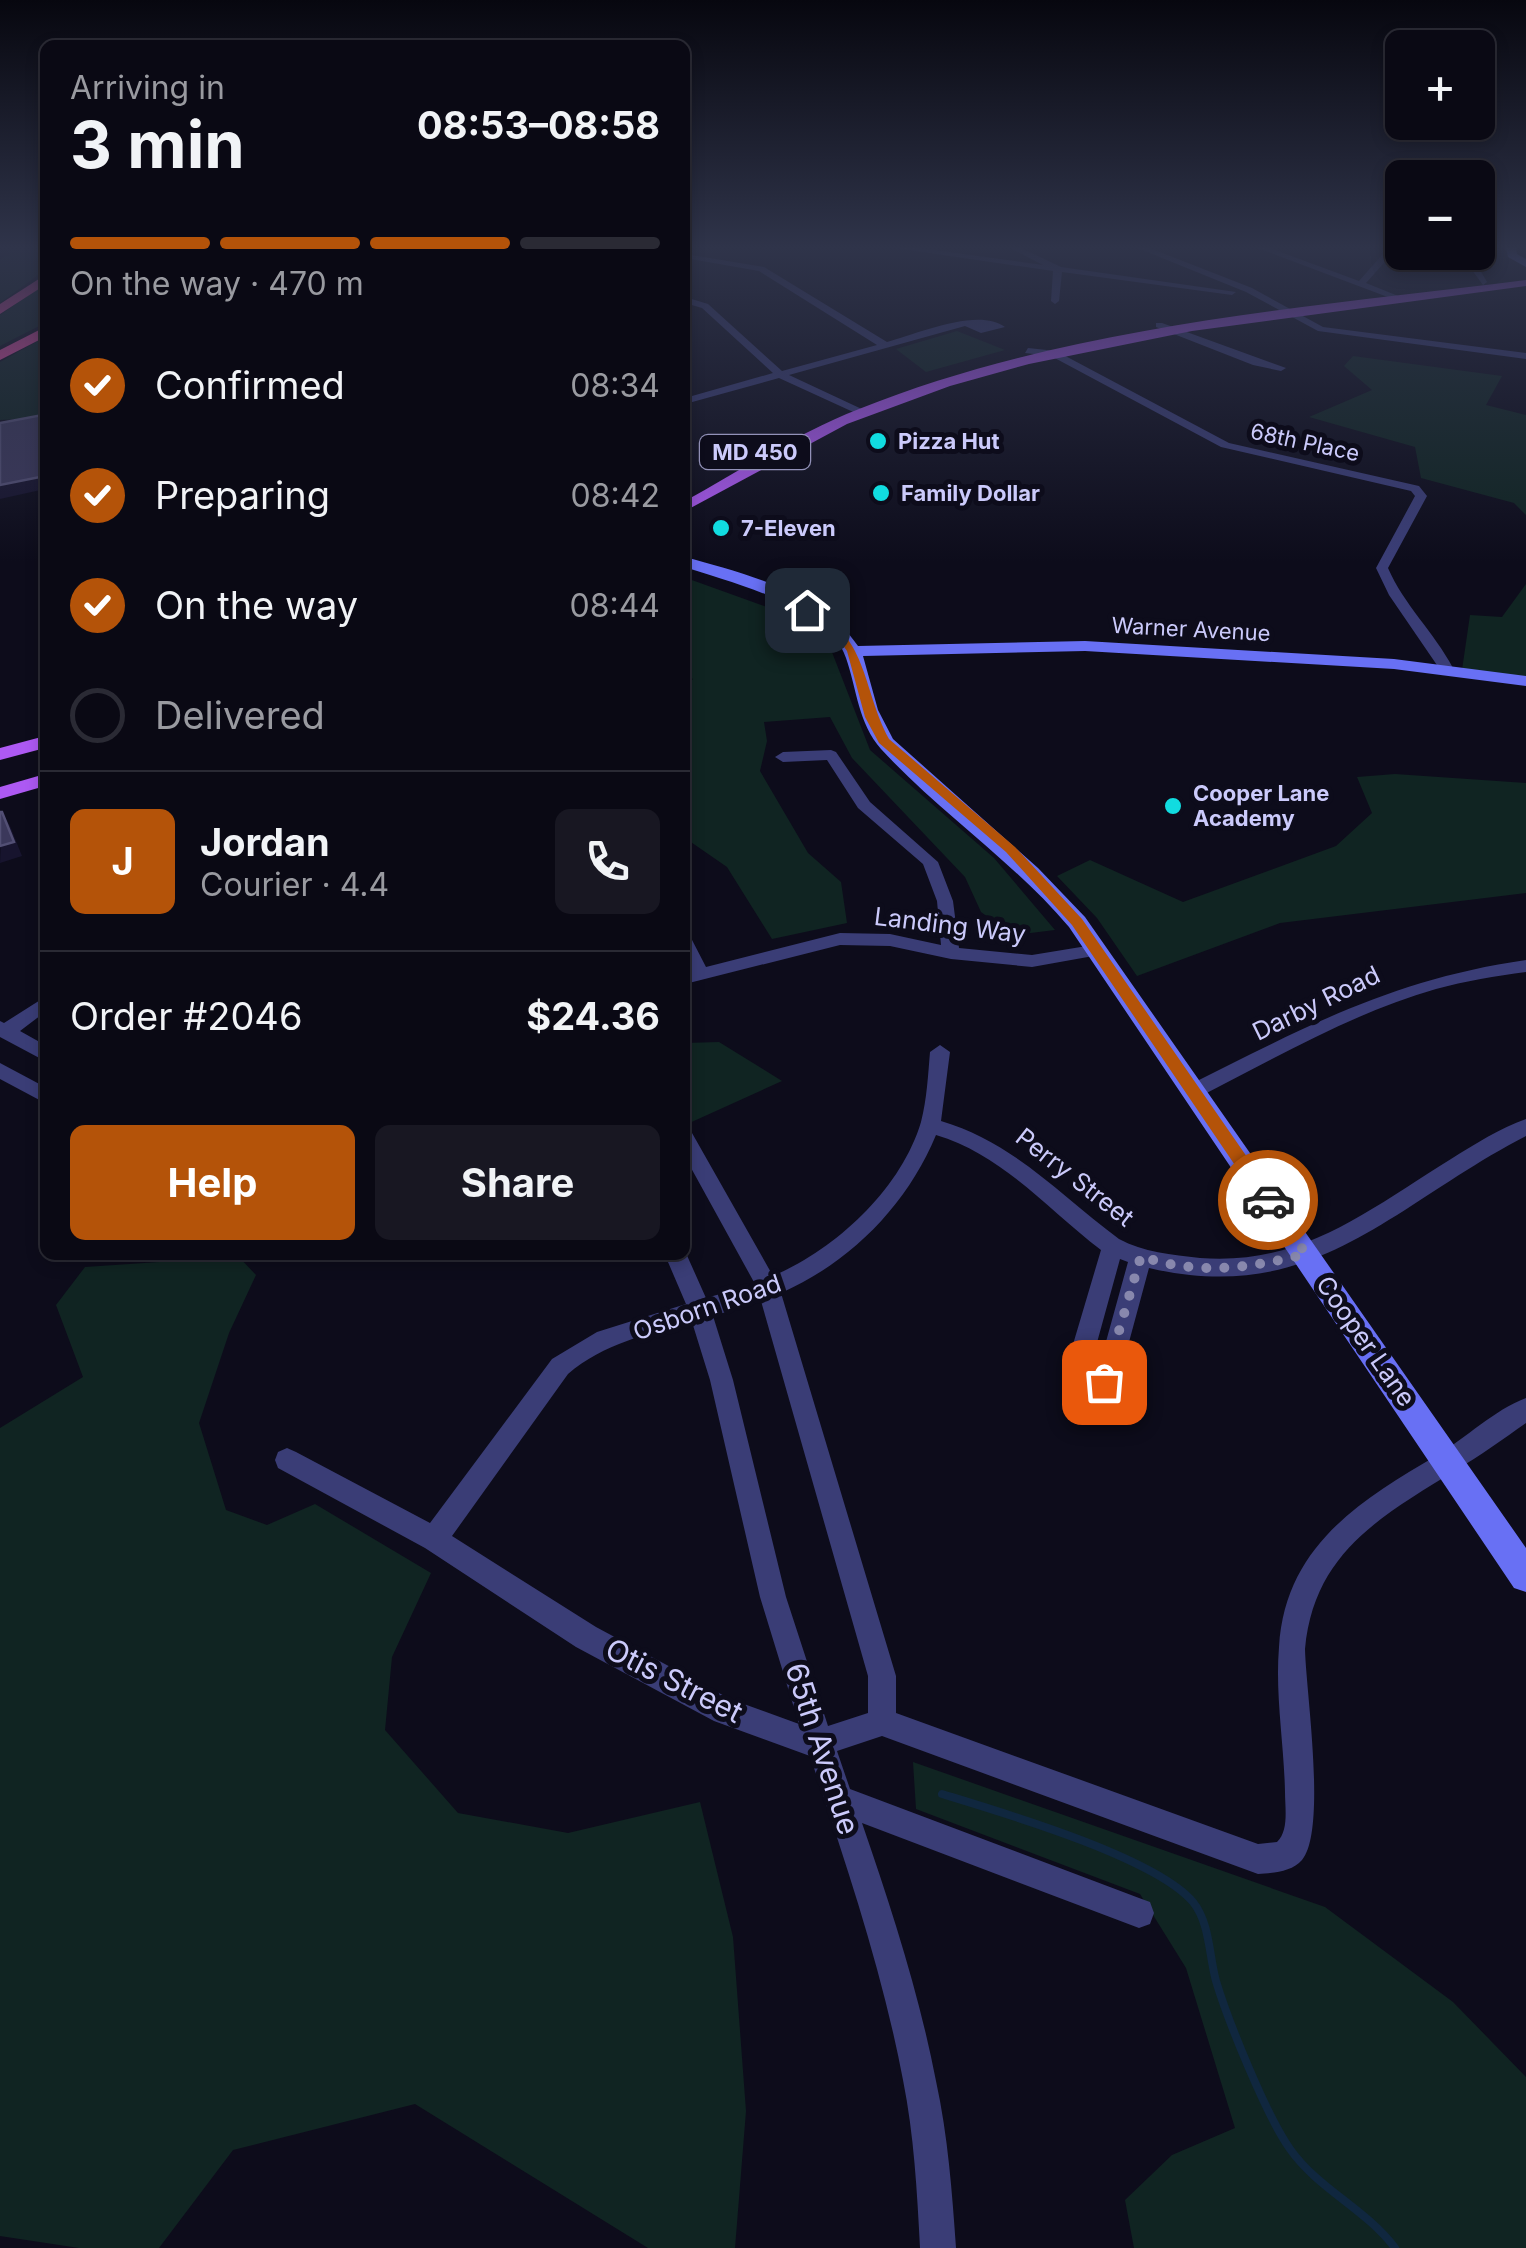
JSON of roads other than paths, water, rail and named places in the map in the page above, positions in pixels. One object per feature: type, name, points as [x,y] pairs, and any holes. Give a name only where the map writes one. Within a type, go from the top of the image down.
[{"type":"main road","name":"MD 450","points":[[690,489],[925,379],[1025,352]]},
{"type":"main road","name":"MD 450","points":[[690,504],[854,410],[1058,352]]},
{"type":"main road","points":[[0,754],[40,743]]},
{"type":"main road","points":[[0,793],[40,781]]},
{"type":"street","points":[[756,352],[781,375],[854,410]]},
{"type":"street","points":[[690,400],[865,352]]},
{"type":"street","name":"68th Place","points":[[1039,352],[1052,353],[1224,445],[1415,488],[1420,496],[1387,551],[1382,568],[1404,609],[1434,643],[1446,668]]},
{"type":"street","points":[[1234,352],[1281,368]]},
{"type":"street","points":[[1493,352],[1526,356]]},
{"type":"street","name":"Cooper Lane","points":[[690,564],[815,614],[839,632],[852,651],[871,717],[884,741],[1024,863],[1077,922],[1093,951],[1526,1576]]},
{"type":"street","name":"Warner Avenue","points":[[852,651],[1059,645],[1446,668],[1526,681]]},
{"type":"street","points":[[783,757],[831,755],[864,805],[930,862],[946,902],[951,953]]},
{"type":"street","name":"Landing Way","points":[[692,976],[840,939],[890,940],[951,953],[1032,962],[1093,951]]},
{"type":"street","name":"Darby Road","points":[[1192,1092],[1322,1024],[1403,989],[1526,966]]},
{"type":"street","points":[[40,1006],[3,1029],[40,1051]]},
{"type":"street","name":"Osborn Road","points":[[434,1539],[551,1374],[584,1350],[768,1289],[803,1271],[864,1224],[906,1174],[930,1125],[940,1052]]},
{"type":"street","points":[[0,1070],[40,1093]]},
{"type":"street","name":"Perry Street","points":[[930,1125],[973,1137],[1005,1155],[1112,1246],[1193,1268],[1234,1268],[1306,1254],[1343,1241],[1454,1166],[1526,1127]]},
{"type":"street","points":[[690,1148],[768,1289],[882,1676],[882,1722]]},
{"type":"street","points":[[1112,1246],[1078,1368],[1079,1380],[1090,1385],[1104,1382],[1110,1368],[1141,1256]]},
{"type":"street","name":"65th Avenue","points":[[678,1260],[732,1420],[772,1592],[817,1744],[909,2024],[931,2139],[938,2248]]},
{"type":"street","points":[[817,1744],[882,1722],[1258,1859],[1280,1858],[1295,1846],[1302,1821],[1292,1696],[1293,1634],[1303,1593],[1330,1544],[1364,1512],[1526,1409]]},
{"type":"street","name":"Otis Street","points":[[288,1460],[434,1539],[586,1637],[724,1711],[817,1744]]},
{"type":"street","points":[[837,1799],[1140,1913]]},
{"type":"waterway","points":[[942,1794],[1112,1853],[1174,1885],[1193,1902],[1206,1930],[1229,2020],[1281,2134],[1301,2163],[1395,2248]]},
{"type":"place","name":"Pizza Hut","points":[[878,441]]},
{"type":"place","name":"Family Dollar","points":[[881,493]]},
{"type":"place","name":"7-Eleven","points":[[721,528]]},
{"type":"place","name":"Cooper Lane Academy","points":[[1173,806]]}]
